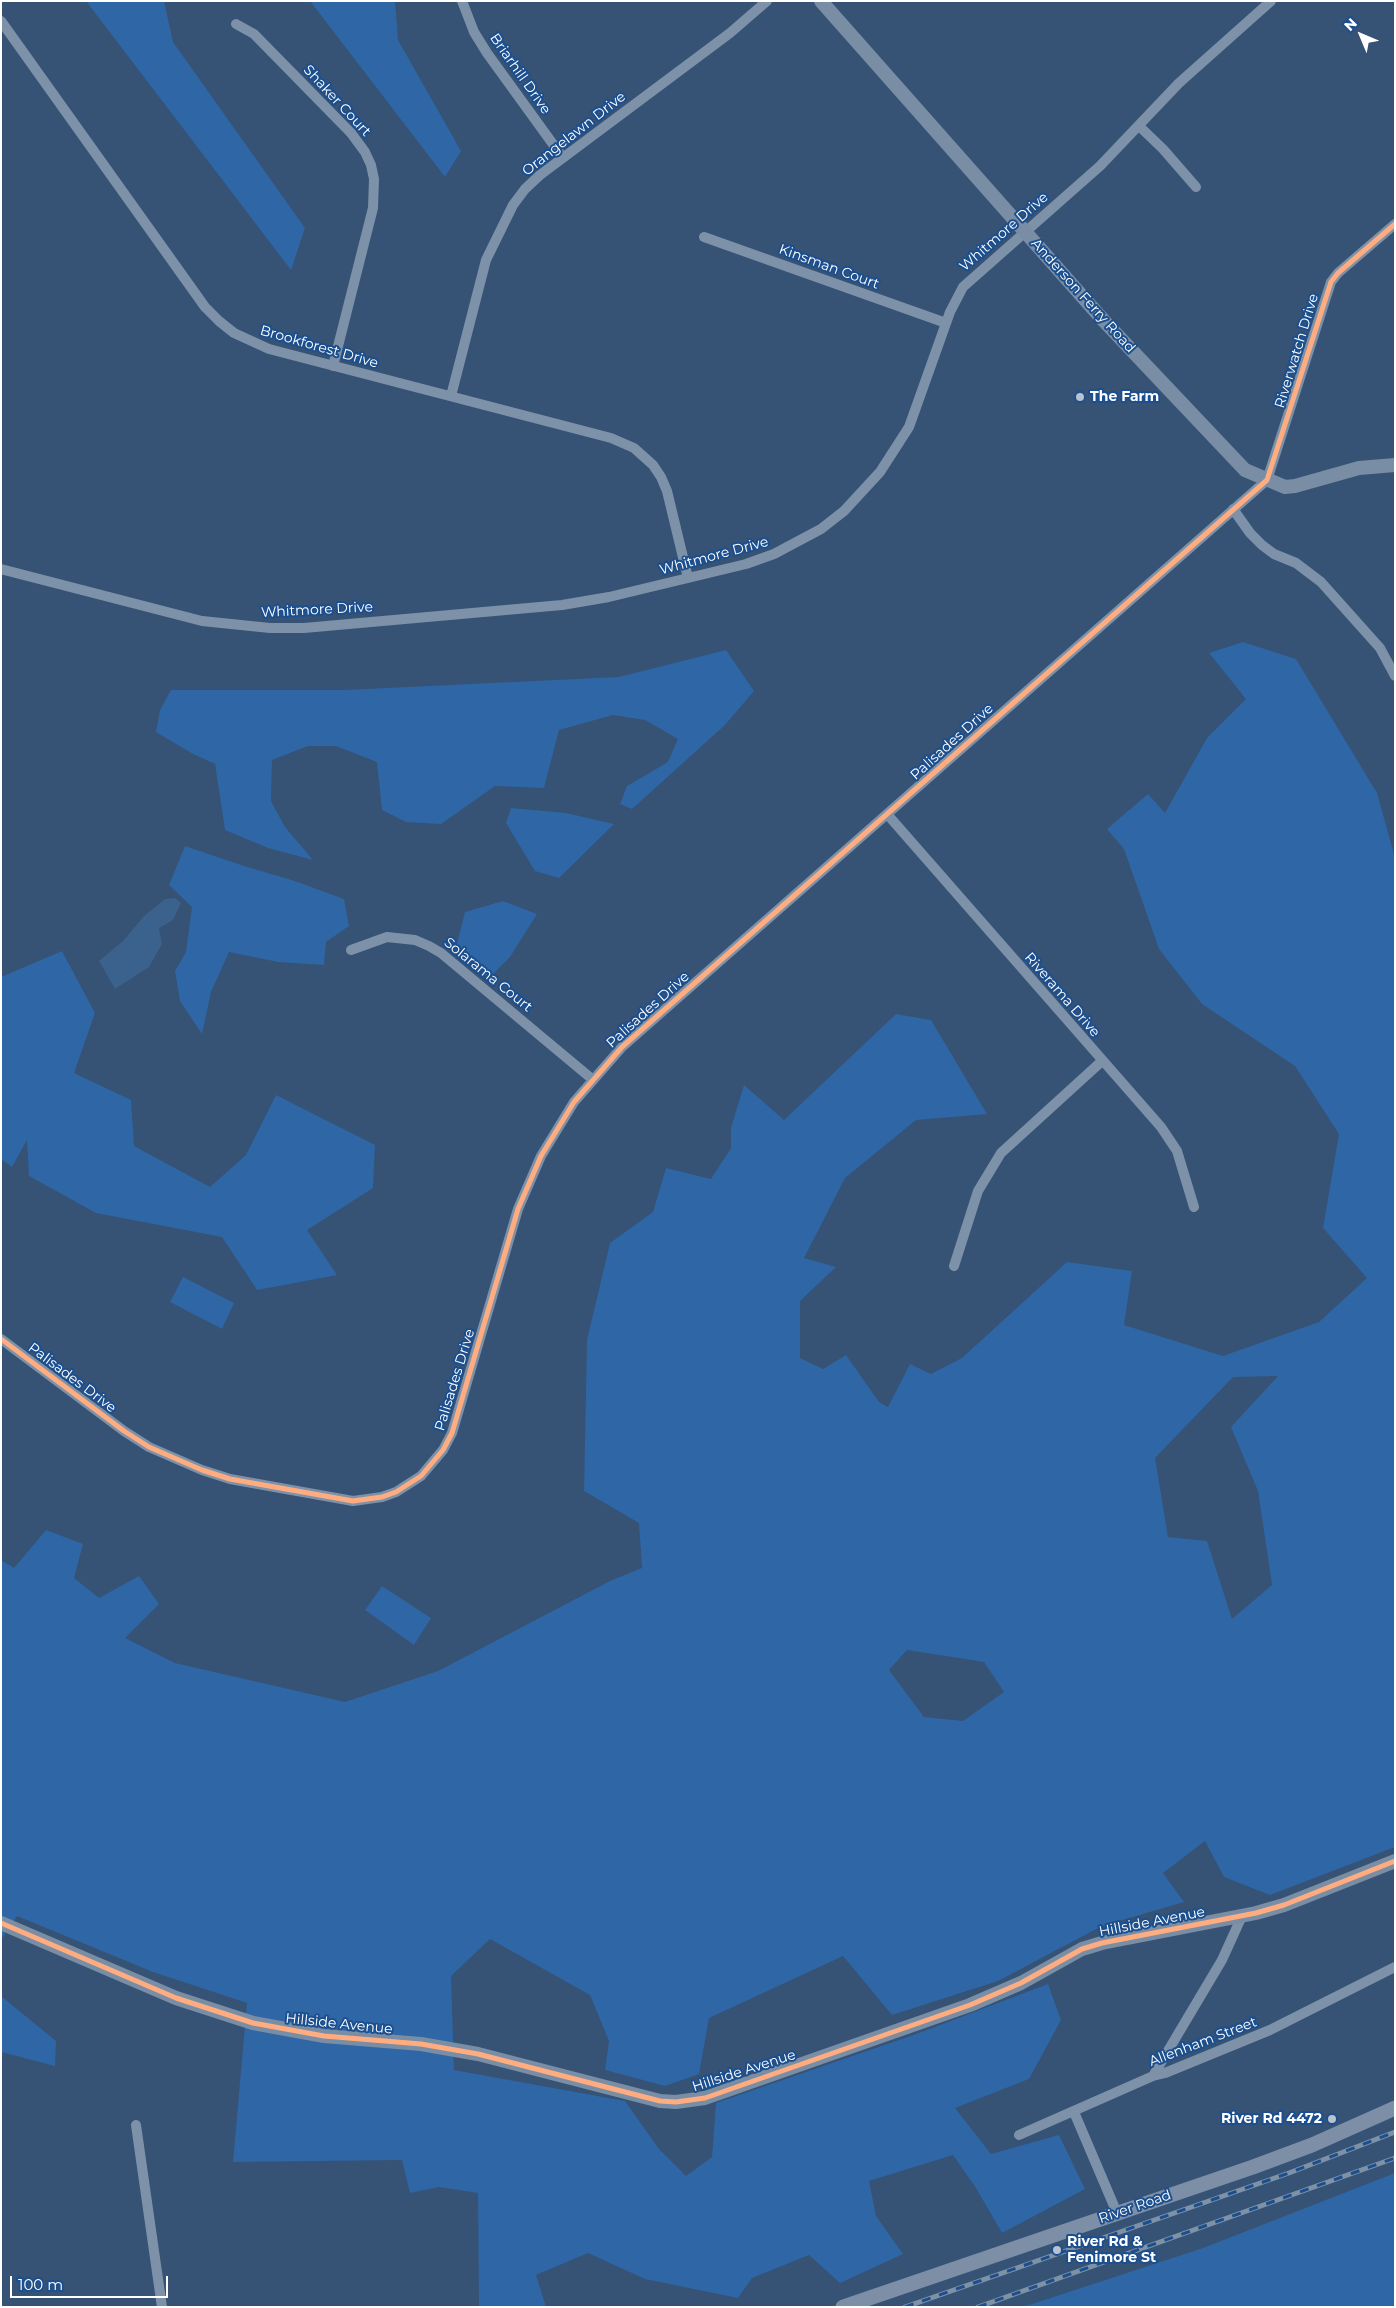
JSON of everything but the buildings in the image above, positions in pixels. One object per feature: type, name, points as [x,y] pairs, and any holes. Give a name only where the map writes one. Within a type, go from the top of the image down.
[{"type":"main road","name":"River Road","points":[[843,2307],[1253,2167],[1312,2145],[1395,2108]]},
{"type":"street","name":"Briarhill Drive","points":[[462,1],[474,32],[487,53],[563,158]]},
{"type":"street","name":"Orangelawn Drive","points":[[451,396],[490,249],[513,205],[525,189],[563,158],[730,33],[768,1]]},
{"type":"street","name":"Anderson Ferry Road","points":[[820,1],[1104,322],[1245,470],[1285,487],[1295,486],[1359,468],[1395,465]]},
{"type":"street","name":"Whitmore Drive","points":[[1,569],[186,617],[236,626],[304,628],[562,605],[609,597],[746,564],[800,542],[844,511],[865,491],[897,448],[909,427],[955,299],[963,287],[1100,166],[1179,83],[1271,1]]},
{"type":"street","name":"Brookforest Drive","points":[[1,21],[205,307],[219,321],[251,342],[333,366],[611,438],[642,454],[653,465],[667,491],[688,578]]},
{"type":"street","name":"Shaker Court","points":[[236,24],[254,34],[351,133],[365,152],[371,165],[375,194],[373,208],[333,366]]},
{"type":"street","points":[[1139,126],[1163,149],[1196,187]]},
{"type":"street","name":"Riverwatch Drive","points":[[1267,480],[1331,282],[1395,224]]},
{"type":"street","name":"Kinsman Court","points":[[704,237],[946,323]]},
{"type":"street","name":"Palisades Drive","points":[[1,1339],[124,1431],[149,1447],[202,1470],[230,1479],[334,1499],[368,1500],[396,1492],[427,1471],[443,1450],[452,1433],[512,1228],[529,1182],[555,1130],[592,1079],[622,1047],[1267,480]]},
{"type":"street","points":[[1232,509],[1262,545],[1274,554],[1296,563],[1321,582],[1380,648],[1395,676]]},
{"type":"street","name":"Riverama Drive","points":[[887,814],[1170,1139],[1182,1165],[1194,1207]]},
{"type":"street","name":"Solarama Court","points":[[351,950],[387,937],[415,940],[429,946],[441,953],[592,1079]]},
{"type":"street","points":[[954,1266],[978,1191],[1001,1153],[1102,1061]]},
{"type":"street","name":"Hillside Avenue","points":[[1,1923],[176,1998],[253,2023],[324,2036],[421,2044],[478,2054],[660,2101],[676,2102],[705,2098],[970,2005],[1021,1983],[1082,1950],[1102,1943],[1242,1916],[1284,1904],[1395,1860]]},
{"type":"street","points":[[1153,2076],[1222,1960],[1242,1916]]},
{"type":"street","name":"Allenham Street","points":[[1019,2135],[1153,2076],[1165,2074],[1294,2020],[1395,1967]]},
{"type":"street","points":[[1074,2112],[1117,2213]]},
{"type":"street","points":[[136,2125],[162,2307]]},
{"type":"shaded area","points":[[86,1],[164,1],[173,42],[305,228],[291,270]]},
{"type":"shaded area","points":[[310,1],[395,1],[398,40],[461,151],[445,177]]},
{"type":"shaded area","points":[[1243,642],[1296,659],[1377,793],[1395,858],[1395,1847],[1270,1895],[1224,1877],[1205,1841],[1163,1873],[1184,1902],[1102,1926],[998,1981],[892,2015],[843,1956],[709,2018],[699,2074],[665,2086],[605,2070],[609,2041],[590,1995],[490,1939],[451,1976],[454,2070],[625,2101],[659,2149],[686,2176],[712,2157],[716,2103],[919,2033],[1048,1984],[1061,2020],[1029,2079],[955,2108],[991,2154],[1059,2135],[1085,2189],[1002,2233],[976,2188],[953,2155],[869,2181],[876,2216],[903,2254],[840,2283],[809,2255],[752,2278],[738,2298],[645,2279],[588,2253],[536,2275],[546,2307],[479,2307],[478,2193],[439,2187],[410,2193],[402,2160],[233,2162],[247,2003],[153,1972],[17,1916],[1,1940],[1,1560],[14,1568],[46,1530],[83,1544],[74,1578],[99,1598],[139,1576],[159,1604],[125,1638],[175,1663],[345,1702],[438,1671],[610,1581],[642,1568],[639,1523],[584,1491],[587,1340],[610,1243],[653,1212],[666,1168],[711,1179],[731,1148],[731,1128],[744,1085],[784,1120],[896,1014],[931,1020],[987,1114],[916,1120],[845,1178],[804,1258],[836,1267],[800,1301],[800,1358],[823,1369],[846,1355],[879,1402],[888,1407],[910,1364],[931,1374],[962,1358],[1067,1262],[1132,1271],[1124,1325],[1223,1356],[1319,1322],[1367,1278],[1323,1228],[1339,1134],[1295,1066],[1202,1004],[1159,949],[1124,849],[1107,829],[1148,794],[1165,813],[1207,738],[1246,699],[1209,653]],"holes":[[[1278,1376],[1231,1427],[1258,1491],[1272,1585],[1232,1619],[1207,1541],[1168,1537],[1155,1458],[1233,1377]],[[907,1650],[984,1662],[1004,1692],[963,1721],[924,1717],[889,1670]]]},
{"type":"shaded area","points":[[726,650],[754,691],[725,725],[632,809],[620,804],[627,786],[668,762],[678,739],[645,720],[613,715],[559,730],[544,788],[495,786],[441,824],[406,822],[382,810],[377,762],[336,746],[308,746],[272,760],[271,801],[285,827],[313,860],[268,848],[225,830],[215,764],[193,754],[156,732],[160,710],[171,690],[344,690],[619,677]]},
{"type":"shaded area","points":[[511,808],[566,813],[614,824],[559,878],[535,871],[506,823]]},
{"type":"shaded area","points":[[185,846],[295,881],[344,899],[349,926],[326,942],[324,965],[278,962],[229,952],[211,992],[202,1034],[180,1001],[175,971],[186,952],[192,907],[169,885]]},
{"type":"shaded area","points":[[175,898],[181,903],[173,920],[159,928],[162,944],[149,967],[115,989],[99,961],[123,941],[144,916],[165,899]]},
{"type":"shaded area","points":[[503,901],[537,914],[510,957],[488,979],[457,944],[465,912]]},
{"type":"shaded area","points":[[62,951],[95,1013],[74,1073],[131,1100],[134,1146],[210,1187],[246,1155],[276,1095],[375,1145],[373,1188],[307,1230],[337,1275],[257,1290],[222,1237],[96,1213],[29,1176],[27,1140],[12,1167],[1,1159],[1,977]]},
{"type":"shaded area","points":[[183,1277],[234,1303],[222,1329],[170,1302]]},
{"type":"shaded area","points":[[382,1586],[431,1618],[414,1645],[365,1610]]},
{"type":"shaded area","points":[[1,1996],[56,2041],[55,2066],[1,2052]]},
{"type":"shaded area","points":[[1395,2173],[1395,2307],[1023,2307],[1203,2248]]},
{"type":"railway","points":[[905,2307],[1289,2173],[1395,2132]]},
{"type":"railway","points":[[978,2307],[1395,2158]]},
{"type":"cycle path","points":[[1,1339],[124,1431],[149,1447],[202,1470],[230,1479],[353,1501],[382,1497],[396,1492],[421,1476],[443,1450],[452,1433],[518,1209],[541,1156],[574,1102],[622,1047],[1267,480],[1331,282],[1338,273],[1395,224]]},
{"type":"cycle path","points":[[1,1923],[176,1998],[253,2023],[324,2036],[421,2044],[478,2054],[660,2101],[676,2102],[705,2098],[970,2005],[1021,1983],[1082,1949],[1102,1943],[1256,1913],[1284,1905],[1395,1861]]},
{"type":"place","name":"The Farm","points":[[1080,397]]},
{"type":"place","name":"River Rd 4472","points":[[1332,2119]]},
{"type":"place","name":"River Rd & Fenimore St","points":[[1057,2250]]}]
